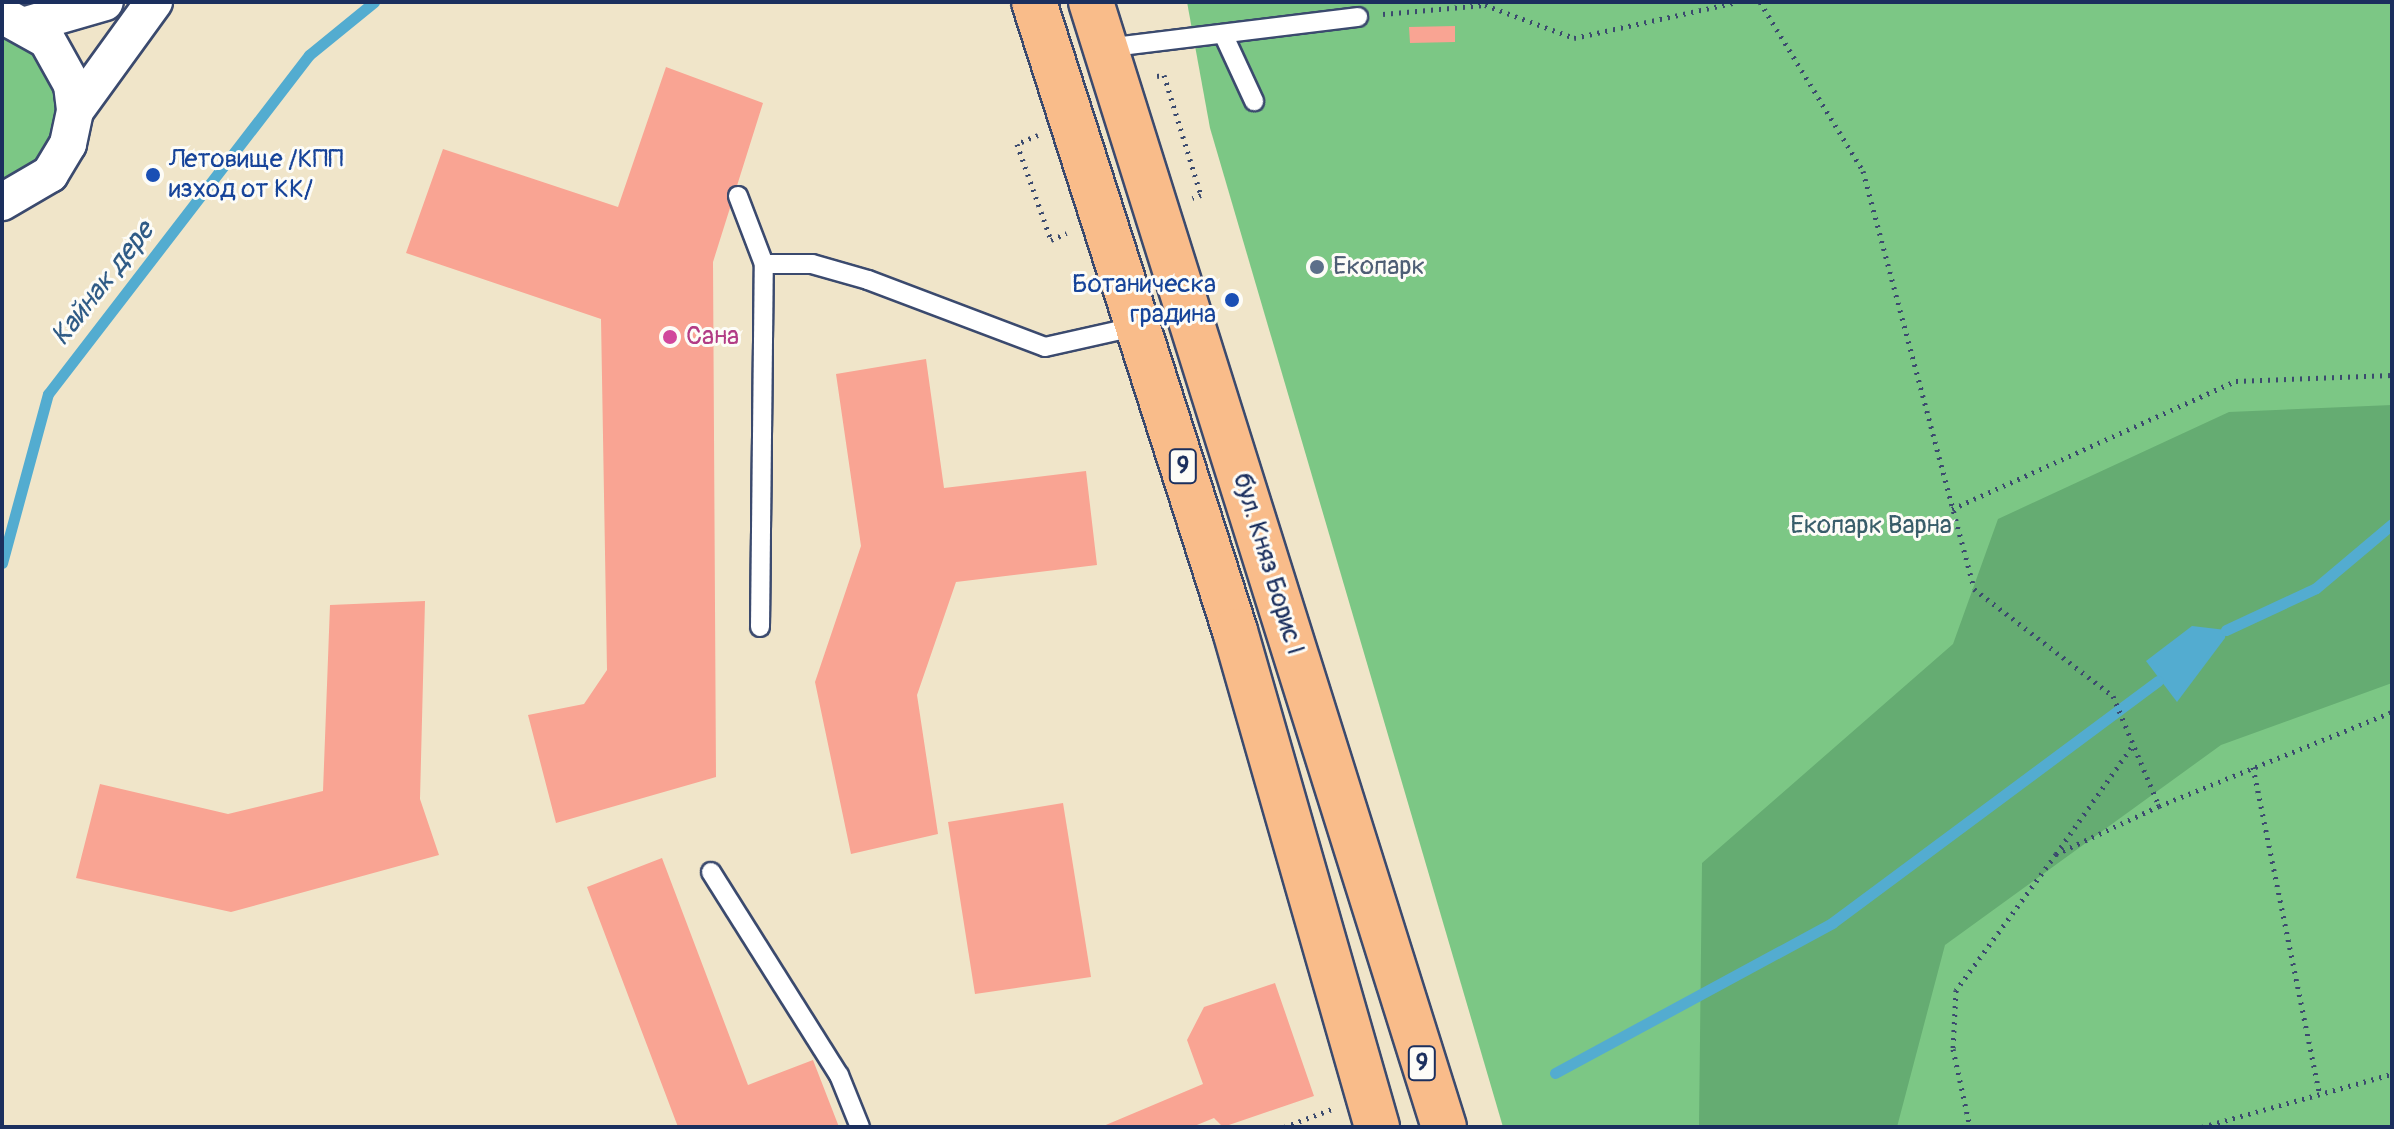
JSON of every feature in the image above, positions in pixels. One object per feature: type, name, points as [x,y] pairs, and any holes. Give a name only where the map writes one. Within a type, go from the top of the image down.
[{"type":"highway","points":[[1021,2],[1060,74]]},
{"type":"highway","name":"бул. Княз Борис I","points":[[1034,2],[1060,74],[1139,326],[1371,1117]]},
{"type":"highway","name":"бул. Княз Борис I","points":[[1097,19],[1444,1127]]},
{"type":"street","points":[[14,20],[105,2]]},
{"type":"street","points":[[9,204],[61,160],[75,111],[154,2]]},
{"type":"street","points":[[14,20],[62,61],[75,111]]},
{"type":"lane","points":[[1097,19],[1224,36],[1358,17]]},
{"type":"lane","points":[[1224,36],[1254,101]]},
{"type":"lane","points":[[738,196],[764,264],[760,627]]},
{"type":"lane","points":[[764,264],[812,264],[868,280],[1045,347],[1139,326]]},
{"type":"lane","points":[[711,872],[839,1075],[860,1127]]},
{"type":"path","points":[[1358,17],[1484,4],[1574,38],[1738,2]]},
{"type":"path","points":[[1760,2],[1863,171],[1974,589],[2114,700],[2159,806]]},
{"type":"path","points":[[1164,75],[1201,195]]},
{"type":"path","points":[[1017,144],[1051,240]]},
{"type":"path","points":[[1952,509],[2236,381],[2392,375]]},
{"type":"path","points":[[2056,854],[2159,806],[2392,712]]},
{"type":"path","points":[[1970,1127],[1953,1049],[1956,990],[2133,745]]},
{"type":"path","points":[[2253,767],[2320,1095]]},
{"type":"path","points":[[2202,1127],[2392,1074]]},
{"type":"path","points":[[1284,1127],[1371,1117]]},
{"type":"green space","name":"Екопарк Варна","points":[[1187,2],[2392,2],[2392,1127],[1503,1127],[1210,128]]},
{"type":"green space","points":[[2,15],[26,25],[73,128],[2,202]]},
{"type":"green space","points":[[2392,405],[2392,683],[2221,745],[1945,945],[1897,1127],[1699,1127],[1702,863],[1953,644],[1998,519],[2229,412]]},
{"type":"water","points":[[2192,626],[2226,630],[2225,638],[2177,702],[2146,661]]},
{"type":"building","points":[[1455,26],[1455,42],[1410,43],[1409,27]]},
{"type":"building","points":[[666,67],[763,103],[713,262],[716,777],[556,823],[528,715],[584,704],[607,670],[601,319],[406,253],[443,149],[618,207]]},
{"type":"building","points":[[926,359],[944,488],[1086,471],[1097,565],[956,582],[917,695],[938,834],[851,854],[815,682],[861,546],[836,374]]},
{"type":"building","points":[[425,601],[420,799],[439,855],[231,912],[76,878],[100,784],[228,814],[323,791],[330,605]]},
{"type":"building","points":[[1063,803],[1091,977],[975,994],[948,822]]},
{"type":"building","points":[[662,858],[748,1085],[813,1060],[839,1127],[678,1127],[587,887]]},
{"type":"building","points":[[1275,983],[1314,1096],[1223,1127],[1214,1118],[1192,1127],[1101,1127],[1203,1084],[1187,1040],[1204,1007]]},
{"type":"waterway","name":"Кайнак дере","points":[[2,563],[48,394],[309,55],[374,2]]},
{"type":"waterway","points":[[2226,630],[2316,588],[2392,524]]},
{"type":"waterway","points":[[1555,1073],[1832,923],[2158,681]]},
{"type":"place","name":"Летовище /КПП изход от КК/","points":[[153,175]]},
{"type":"place","name":"Екопарк","points":[[1317,267]]},
{"type":"place","name":"Ботаническа градина","points":[[1232,300]]},
{"type":"place","name":"Сана","points":[[670,337]]}]
